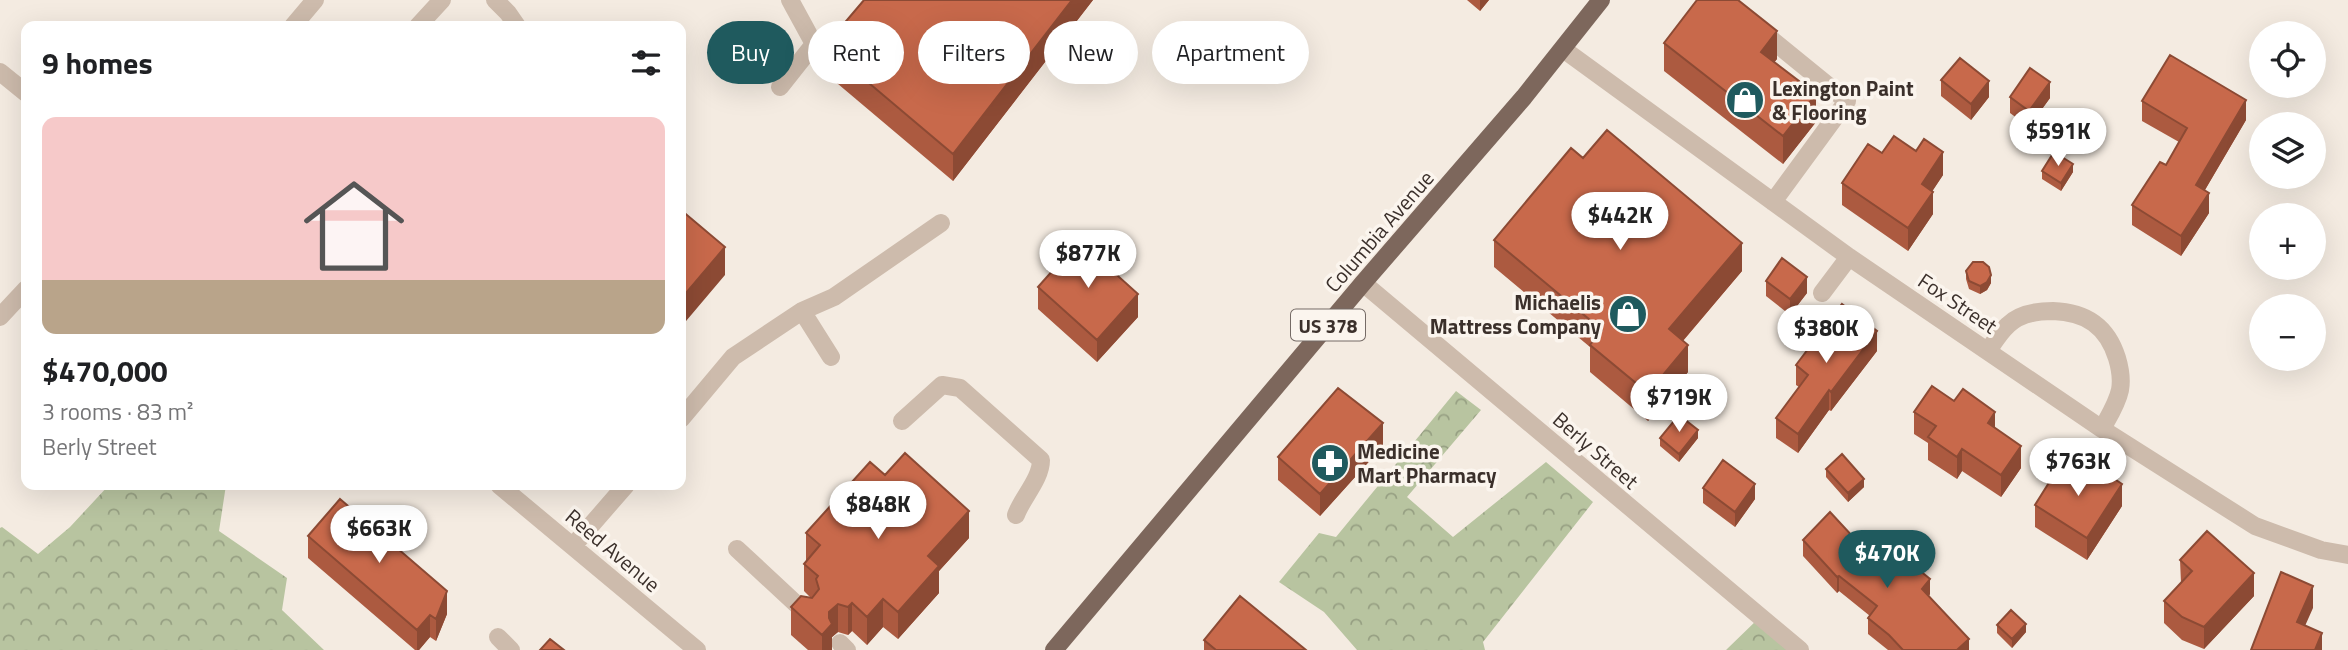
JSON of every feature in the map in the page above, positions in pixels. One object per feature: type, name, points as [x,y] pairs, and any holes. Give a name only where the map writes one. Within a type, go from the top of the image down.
[{"type":"main road","name":"Columbia Avenue","points":[[1054,650],[1563,49],[1601,0]]},
{"type":"street","points":[[297,21],[315,0]]},
{"type":"street","points":[[423,21],[442,0]]},
{"type":"street","points":[[495,0],[506,21]]},
{"type":"street","points":[[779,86],[814,44],[790,0]]},
{"type":"street","points":[[1723,0],[1847,101],[1773,202]]},
{"type":"street","name":"Fox Street","points":[[1563,49],[1849,257],[2102,429],[2255,526],[2321,551],[2348,555]]},
{"type":"street","points":[[0,72],[21,89]]},
{"type":"street","points":[[686,413],[733,357],[802,311],[834,297],[941,223]]},
{"type":"street","points":[[1822,293],[1849,257]]},
{"type":"street","name":"Berly Street","points":[[1363,283],[1800,650]]},
{"type":"street","points":[[0,317],[21,294]]},
{"type":"street","points":[[802,311],[831,357]]},
{"type":"street","points":[[1988,351],[2009,324],[2024,315],[2057,311],[2081,315],[2093,321],[2108,337],[2120,368],[2121,387],[2102,429]]},
{"type":"street","points":[[902,421],[942,385],[960,388],[1041,460],[1038,474],[1016,515]]},
{"type":"street","name":"Reed Avenue","points":[[505,490],[696,650]]},
{"type":"street","points":[[573,546],[622,490]]},
{"type":"street","points":[[737,549],[808,615]]},
{"type":"green space","points":[[1456,391],[1481,410],[1407,497],[1453,537],[1546,462],[1593,502],[1483,642],[1485,650],[1357,650],[1324,612],[1279,582],[1319,533],[1336,537]]},
{"type":"green space","points":[[104,490],[225,490],[219,531],[287,578],[282,610],[324,650],[0,650],[0,528],[38,554],[70,527]]},
{"type":"green space","points":[[1760,617],[1800,650],[1726,650]]},
{"type":"building","points":[[864,0],[1072,0],[1056,21],[1044,21],[1044,36],[1030,54],[1030,21],[918,21],[918,84],[1007,84],[953,154],[870,84],[904,84],[904,21],[846,21]]},
{"type":"building","name":"Lexington Paint & Flooring","points":[[1697,0],[1738,0],[1777,31],[1761,52],[1816,94],[1783,136],[1664,43]]},
{"type":"building","points":[[2170,55],[2246,100],[2196,185],[2209,193],[2181,236],[2132,205],[2160,162],[2166,165],[2187,128],[2142,101]]},
{"type":"building","points":[[1960,58],[1989,81],[1971,104],[1941,80]]},
{"type":"building","points":[[2030,68],[2050,82],[2029,111],[2010,97]]},
{"type":"building","name":"Michaelis Mattress Company","points":[[1607,130],[1742,243],[1669,329],[1688,345],[1648,393],[1590,345],[1602,330],[1494,240],[1571,148],[1583,158]]},
{"type":"building","points":[[1894,136],[1916,151],[1924,139],[1943,152],[1922,184],[1933,192],[1908,228],[1842,183],[1868,144],[1882,153]]},
{"type":"building","points":[[2054,152],[2073,164],[2061,183],[2042,171]]},
{"type":"building","points":[[686,214],[725,247],[686,293]]},
{"type":"building","points":[[1079,241],[1138,294],[1097,340],[1038,287]]},
{"type":"building","points":[[1782,258],[1807,277],[1790,299],[1766,281]]},
{"type":"building","points":[[1973,262],[1983,262],[1989,267],[1991,275],[1987,282],[1980,286],[1969,281],[1966,271]]},
{"type":"building","points":[[1842,304],[1877,331],[1831,392],[1829,390],[1798,434],[1776,418],[1808,375],[1796,365]]},
{"type":"building","points":[[1932,386],[1954,401],[1963,389],[1995,412],[1988,423],[2021,446],[2001,475],[1962,449],[1957,457],[1928,437],[1936,426],[1914,412]]},
{"type":"building","points":[[1338,388],[1383,423],[1320,494],[1278,457]]},
{"type":"building","points":[[1679,415],[1698,430],[1679,454],[1660,438]]},
{"type":"building","points":[[905,453],[969,511],[928,556],[939,566],[898,612],[883,599],[867,617],[852,603],[848,607],[838,604],[829,612],[832,624],[822,635],[791,607],[801,596],[812,598],[819,589],[816,579],[818,576],[804,564],[820,545],[806,533],[870,462],[885,475]]},
{"type":"building","points":[[1842,454],[1864,479],[1848,493],[1826,469]]},
{"type":"building","points":[[1723,460],[1755,484],[1735,512],[1703,488]]},
{"type":"building","points":[[2062,462],[2090,480],[2101,470],[2122,484],[2087,538],[2035,505]]},
{"type":"building","points":[[340,499],[447,591],[436,619],[430,615],[417,630],[308,536]]},
{"type":"building","points":[[1830,512],[1879,565],[1892,548],[1930,579],[1922,589],[1969,639],[1958,649],[1960,650],[1903,650],[1868,618],[1877,606],[1837,577],[1803,540]]},
{"type":"building","points":[[2207,531],[2254,573],[2204,627],[2182,617],[2164,601],[2192,571],[2180,560]]},
{"type":"building","points":[[2281,572],[2313,586],[2297,622],[2322,633],[2315,650],[2251,650]]},
{"type":"building","points":[[1240,596],[1306,650],[1216,650],[1204,640]]},
{"type":"building","points":[[2011,610],[2026,624],[2012,639],[1997,625]]},
{"type":"building","points":[[550,639],[564,650],[540,650]]},
{"type":"place","name":"Lexington Paint & Flooring","points":[[1745,100]]},
{"type":"place","name":"Michaelis Mattress Company","points":[[1628,314]]},
{"type":"place","name":"Medicine Mart Pharmacy","points":[[1330,463]]}]
